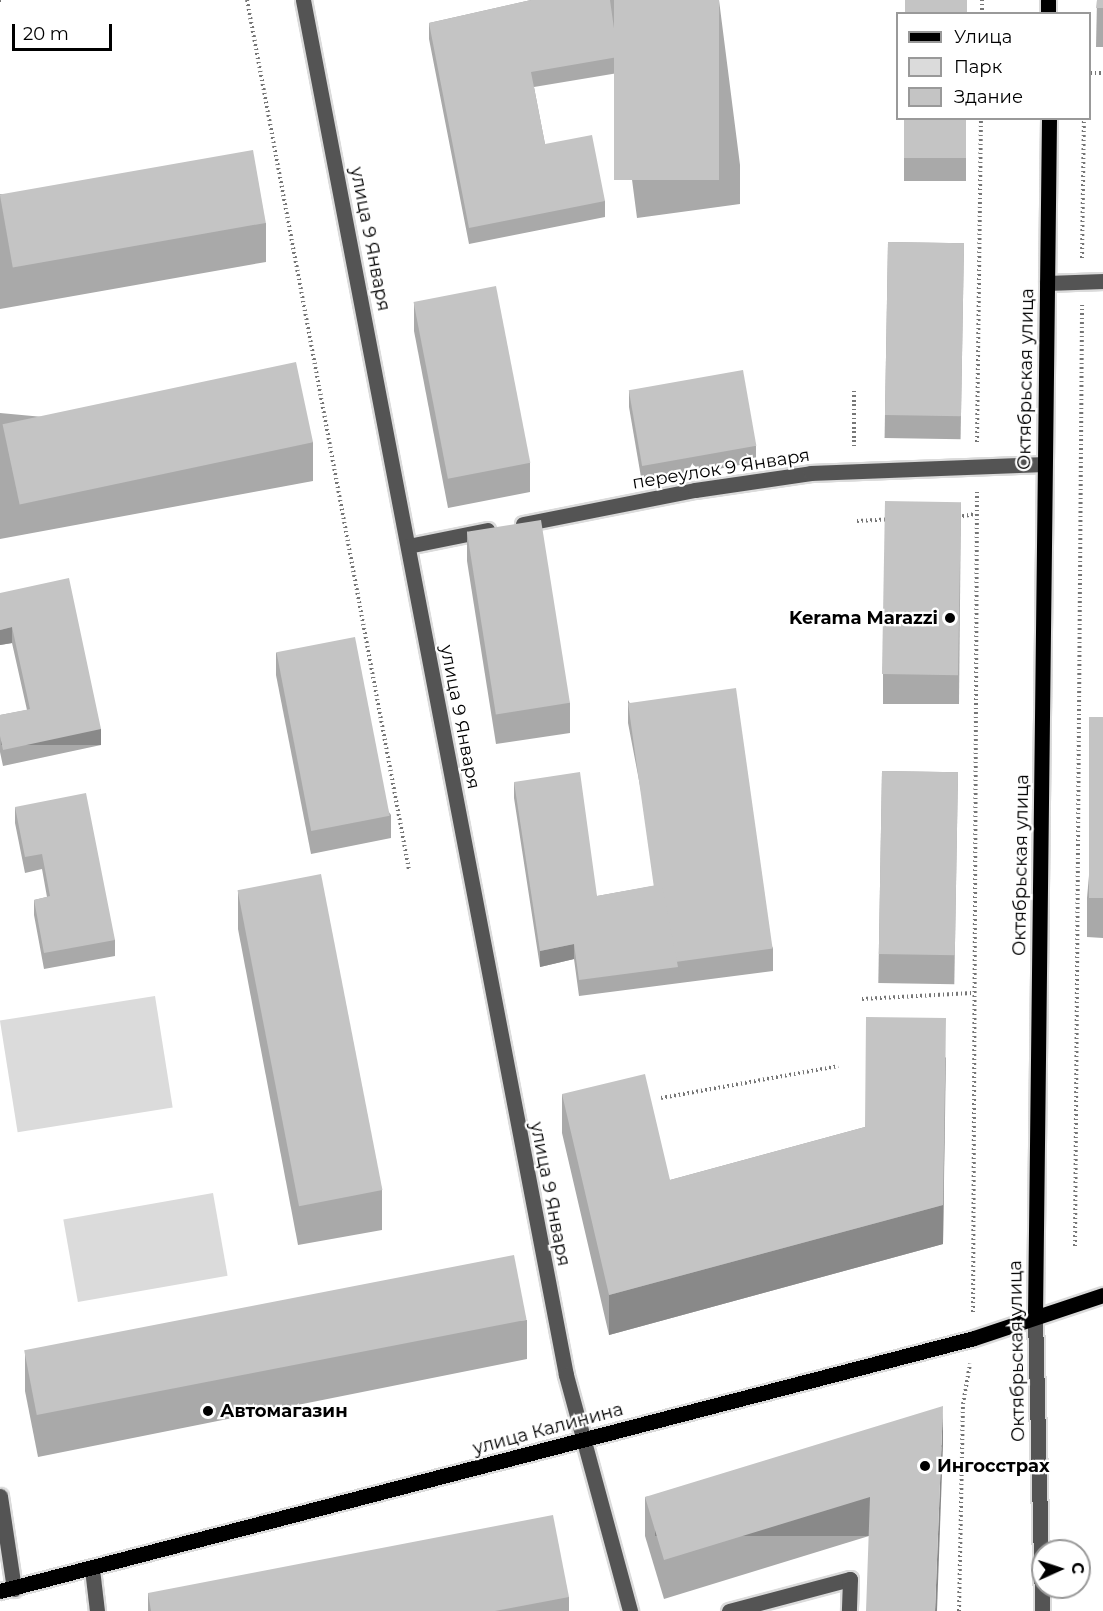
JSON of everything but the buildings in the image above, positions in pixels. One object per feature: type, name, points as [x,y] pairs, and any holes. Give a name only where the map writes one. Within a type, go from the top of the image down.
[{"type":"main road","name":"Октябрьская улица","points":[[1035,1316],[1049,120]]},
{"type":"main road","name":"улица Калинина","points":[[7,1590],[974,1338],[1103,1295]]},
{"type":"street","name":"улица 9 Января","points":[[303,0],[502,1053],[582,1440],[630,1611]]},
{"type":"street","points":[[1047,283],[1103,281]]},
{"type":"street","name":"переулок 9 Января","points":[[408,546],[695,490],[855,471],[1044,464]]},
{"type":"street","name":"Октябрьская улица","points":[[1035,1316],[1042,1611]]},
{"type":"street","points":[[0,1496],[7,1590]]},
{"type":"street","points":[[92,1569],[97,1611]]},
{"type":"street","points":[[729,1611],[850,1579],[849,1611]]},
{"type":"path","points":[[247,0],[409,870]]},
{"type":"path","points":[[972,1274],[975,514],[981,120]]},
{"type":"path","points":[[1075,1246],[1084,120]]},
{"type":"path","points":[[854,392],[855,471]]},
{"type":"path","points":[[950,517],[975,514]]},
{"type":"path","points":[[857,520],[903,519]]},
{"type":"path","points":[[861,999],[972,993]]},
{"type":"path","points":[[661,1098],[838,1066]]},
{"type":"path","points":[[959,1611],[963,1404]]},
{"type":"green space","points":[[155,996],[173,1108],[18,1132],[0,1021]]},
{"type":"green space","points":[[213,1193],[228,1276],[78,1302],[63,1219]]},
{"type":"place","name":"Kerama Marazzi","points":[[950,618]]},
{"type":"place","name":"Автомагазин","points":[[208,1411]]},
{"type":"place","name":"Ингосстрах","points":[[925,1466]]}]
